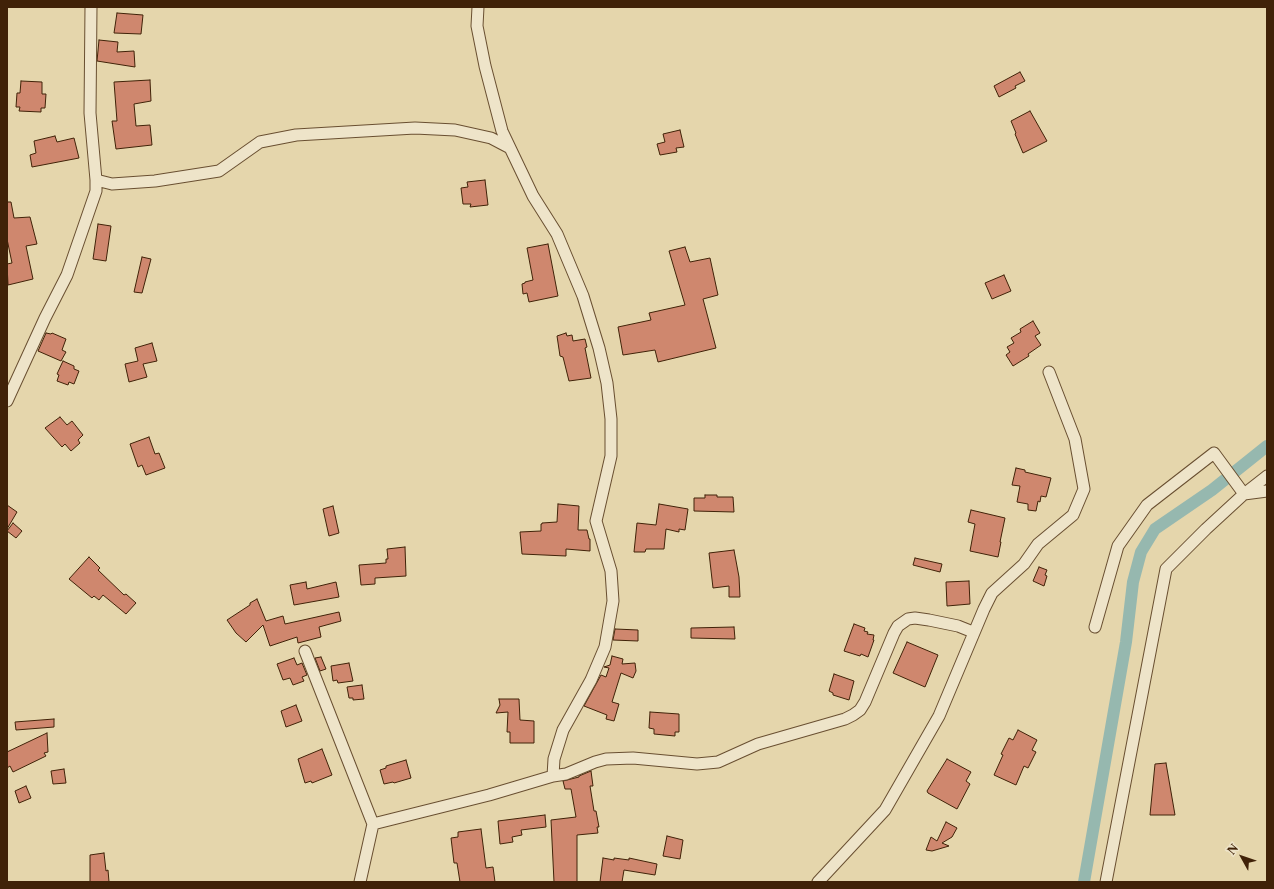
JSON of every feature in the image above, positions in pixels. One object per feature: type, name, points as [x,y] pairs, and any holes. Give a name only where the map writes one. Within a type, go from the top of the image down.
[{"type":"street","points":[[7,401],[45,318],[67,275],[96,191],[90,113],[91,7]]},
{"type":"street","points":[[478,7],[476,26],[502,131],[533,196],[557,234],[583,296],[599,348],[607,383],[611,420],[611,456],[596,521],[611,571],[613,600],[605,647],[592,680],[563,730],[554,759],[553,776]]},
{"type":"street","points":[[96,180],[112,184],[155,181],[219,171],[260,142],[296,135],[415,128],[455,130],[491,138],[510,148]]},
{"type":"street","points":[[818,882],[885,810],[939,716],[973,632],[992,593],[1024,564],[1038,544],[1072,515],[1084,489],[1076,439],[1049,372]]},
{"type":"street","points":[[1095,627],[1118,546],[1147,505],[1214,453],[1244,494]]},
{"type":"street","points":[[1106,882],[1166,568],[1206,528],[1244,494],[1267,476]]},
{"type":"street","points":[[1244,494],[1267,491]]},
{"type":"street","points":[[373,824],[489,795],[553,776],[566,774],[606,759],[619,757],[697,764],[713,763],[728,758],[758,744],[845,719],[860,710],[865,702],[894,633],[902,622],[915,618],[930,620],[958,626],[973,632]]},
{"type":"street","points":[[305,651],[373,824],[360,882]]},
{"type":"building","points":[[117,13],[143,15],[141,34],[114,33]]},
{"type":"building","points":[[99,40],[118,42],[117,52],[134,51],[135,67],[97,61]]},
{"type":"building","points":[[1020,72],[1025,81],[1015,86],[1016,88],[999,97],[994,86]]},
{"type":"building","points":[[150,80],[151,101],[134,104],[136,126],[150,125],[152,145],[116,149],[112,121],[117,121],[114,82]]},
{"type":"building","points":[[21,81],[42,82],[42,94],[46,94],[45,108],[41,108],[41,112],[19,111],[20,107],[16,107],[17,93],[20,93]]},
{"type":"building","points":[[1030,111],[1047,141],[1023,153],[1011,121]]},
{"type":"building","points":[[680,130],[684,147],[676,148],[677,152],[660,155],[657,144],[665,142],[663,134]]},
{"type":"building","points":[[55,136],[57,142],[74,138],[79,158],[32,167],[30,155],[36,153],[34,141]]},
{"type":"building","points":[[485,180],[488,205],[470,207],[471,204],[463,204],[461,188],[468,187],[467,182]]},
{"type":"building","points":[[7,202],[11,202],[14,218],[30,217],[37,244],[26,246],[33,279],[8,285],[7,264],[12,263],[7,239]]},
{"type":"building","points":[[98,224],[111,226],[106,261],[93,259]]},
{"type":"building","points":[[548,244],[558,296],[529,302],[527,293],[523,294],[522,284],[533,280],[527,248]]},
{"type":"building","points":[[685,247],[690,262],[710,258],[718,295],[703,299],[716,348],[658,362],[655,350],[623,355],[618,327],[651,320],[649,313],[685,305],[669,251]]},
{"type":"building","points":[[142,257],[151,259],[142,293],[134,292]]},
{"type":"building","points":[[1004,275],[1011,291],[992,299],[985,283]]},
{"type":"building","points":[[1033,321],[1040,333],[1035,336],[1041,345],[1028,354],[1029,356],[1013,366],[1006,355],[1010,352],[1007,347],[1014,343],[1011,338],[1021,332],[1020,329]]},
{"type":"building","points":[[46,333],[52,333],[66,339],[62,350],[66,352],[61,361],[38,351]]},
{"type":"building","points":[[566,333],[567,336],[572,335],[573,341],[585,339],[587,347],[585,348],[591,378],[569,381],[563,357],[560,356],[557,336]]},
{"type":"building","points":[[152,343],[157,361],[143,364],[147,377],[129,382],[125,364],[138,361],[135,348]]},
{"type":"building","points":[[63,361],[74,366],[74,369],[79,371],[74,384],[69,382],[68,385],[57,381],[59,375],[57,374]]},
{"type":"building","points":[[60,417],[67,425],[72,421],[83,435],[78,440],[80,443],[71,451],[65,444],[62,447],[45,428]]},
{"type":"building","points":[[149,437],[155,454],[159,453],[165,468],[146,475],[142,465],[138,467],[130,444]]},
{"type":"building","points":[[1016,468],[1025,470],[1025,472],[1051,478],[1046,497],[1041,496],[1040,502],[1038,501],[1036,511],[1028,510],[1028,504],[1017,502],[1020,486],[1012,485]]},
{"type":"building","points":[[705,495],[733,497],[734,512],[694,511],[694,498],[705,498]]},
{"type":"building","points":[[558,504],[579,506],[578,530],[587,530],[590,539],[590,551],[566,549],[566,556],[522,554],[520,532],[541,531],[542,523],[557,522]]},
{"type":"building","points":[[659,504],[688,509],[685,530],[679,529],[679,532],[666,529],[664,549],[646,549],[645,552],[634,552],[637,523],[656,525]]},
{"type":"building","points":[[7,505],[17,512],[7,529]]},
{"type":"building","points":[[333,506],[339,533],[329,536],[323,509]]},
{"type":"building","points":[[971,510],[1005,518],[998,557],[970,551],[975,524],[968,522]]},
{"type":"building","points":[[13,523],[22,531],[16,538],[7,531]]},
{"type":"building","points":[[405,547],[406,576],[375,578],[375,584],[361,585],[359,565],[386,563],[386,559],[388,559],[387,549]]},
{"type":"building","points":[[734,550],[739,577],[740,597],[729,597],[729,586],[713,588],[709,553]]},
{"type":"building","points":[[89,557],[100,568],[98,570],[124,595],[126,594],[136,603],[126,614],[103,595],[99,600],[94,596],[92,598],[69,579]]},
{"type":"building","points":[[915,558],[942,564],[940,572],[913,565]]},
{"type":"building","points":[[1039,567],[1047,570],[1044,586],[1033,581]]},
{"type":"building","points":[[969,581],[970,604],[947,606],[946,582]]},
{"type":"building","points":[[306,582],[307,589],[336,582],[339,597],[294,605],[290,585]]},
{"type":"building","points":[[257,599],[266,621],[283,616],[285,624],[339,612],[341,621],[319,627],[321,637],[298,643],[297,637],[270,646],[263,625],[246,642],[236,633],[227,620]]},
{"type":"building","points":[[854,624],[865,628],[864,631],[868,632],[867,634],[874,635],[874,640],[868,657],[861,654],[860,656],[844,651]]},
{"type":"building","points":[[734,627],[735,639],[691,638],[691,628]]},
{"type":"building","points":[[615,629],[638,630],[638,641],[613,640]]},
{"type":"building","points":[[907,642],[938,655],[925,687],[893,673]]},
{"type":"building","points":[[612,656],[623,659],[622,664],[635,663],[636,671],[633,678],[621,673],[612,702],[619,704],[614,721],[606,719],[607,715],[584,706],[601,675],[606,677],[609,668],[604,667],[610,665]]},
{"type":"building","points":[[321,657],[326,669],[320,671],[315,658]]},
{"type":"building","points":[[294,658],[297,665],[302,663],[307,675],[302,677],[304,681],[293,685],[290,678],[283,680],[277,664]]},
{"type":"building","points":[[349,663],[353,681],[338,683],[337,680],[333,681],[331,666]]},
{"type":"building","points":[[834,674],[854,681],[849,700],[833,695],[833,693],[829,691]]},
{"type":"building","points":[[362,685],[364,699],[353,700],[353,698],[349,698],[347,687]]},
{"type":"building","points":[[499,699],[519,699],[520,720],[534,721],[534,743],[510,743],[510,732],[507,732],[508,712],[496,713],[500,705]]},
{"type":"building","points":[[296,705],[302,721],[286,727],[281,711]]},
{"type":"building","points":[[650,712],[679,714],[679,732],[675,732],[675,736],[654,734],[654,729],[649,728]]},
{"type":"building","points":[[54,719],[54,727],[16,730],[15,722]]},
{"type":"building","points":[[1018,730],[1037,740],[1032,750],[1036,752],[1028,768],[1024,766],[1016,785],[994,775],[1003,755],[1001,754],[1009,738],[1013,740]]},
{"type":"building","points":[[47,733],[48,752],[44,753],[46,756],[13,772],[10,766],[7,768],[7,752]]},
{"type":"building","points":[[322,749],[332,775],[312,783],[311,781],[305,783],[298,759]]},
{"type":"building","points":[[947,759],[971,772],[966,781],[970,784],[957,809],[928,793],[927,791]]},
{"type":"building","points":[[406,760],[411,778],[384,784],[380,770],[386,768],[386,766]]},
{"type":"building","points":[[1166,763],[1175,815],[1150,815],[1155,764]]},
{"type":"building","points":[[64,769],[66,783],[53,784],[51,771]]},
{"type":"building","points":[[591,771],[593,786],[590,786],[594,811],[596,811],[599,827],[597,827],[598,833],[577,835],[577,882],[554,882],[551,820],[576,817],[571,789],[565,789],[563,781],[579,777]]},
{"type":"building","points":[[26,786],[31,798],[19,803],[15,791]]},
{"type":"building","points":[[545,815],[546,827],[521,830],[522,835],[512,837],[513,842],[500,844],[498,821]]},
{"type":"building","points":[[946,822],[957,828],[952,837],[942,843],[949,846],[932,851],[926,850],[931,837],[937,841]]},
{"type":"building","points":[[481,829],[486,868],[493,867],[495,882],[460,882],[457,863],[454,863],[451,838],[458,837],[458,832]]},
{"type":"building","points":[[667,836],[683,840],[680,859],[663,856]]},
{"type":"building","points":[[104,853],[109,882],[90,882],[90,855]]},
{"type":"building","points":[[603,858],[629,860],[629,858],[657,864],[655,875],[624,870],[622,882],[600,882]]},
{"type":"waterway","points":[[1084,882],[1126,642],[1133,582],[1141,552],[1155,529],[1212,490],[1267,446]]}]
